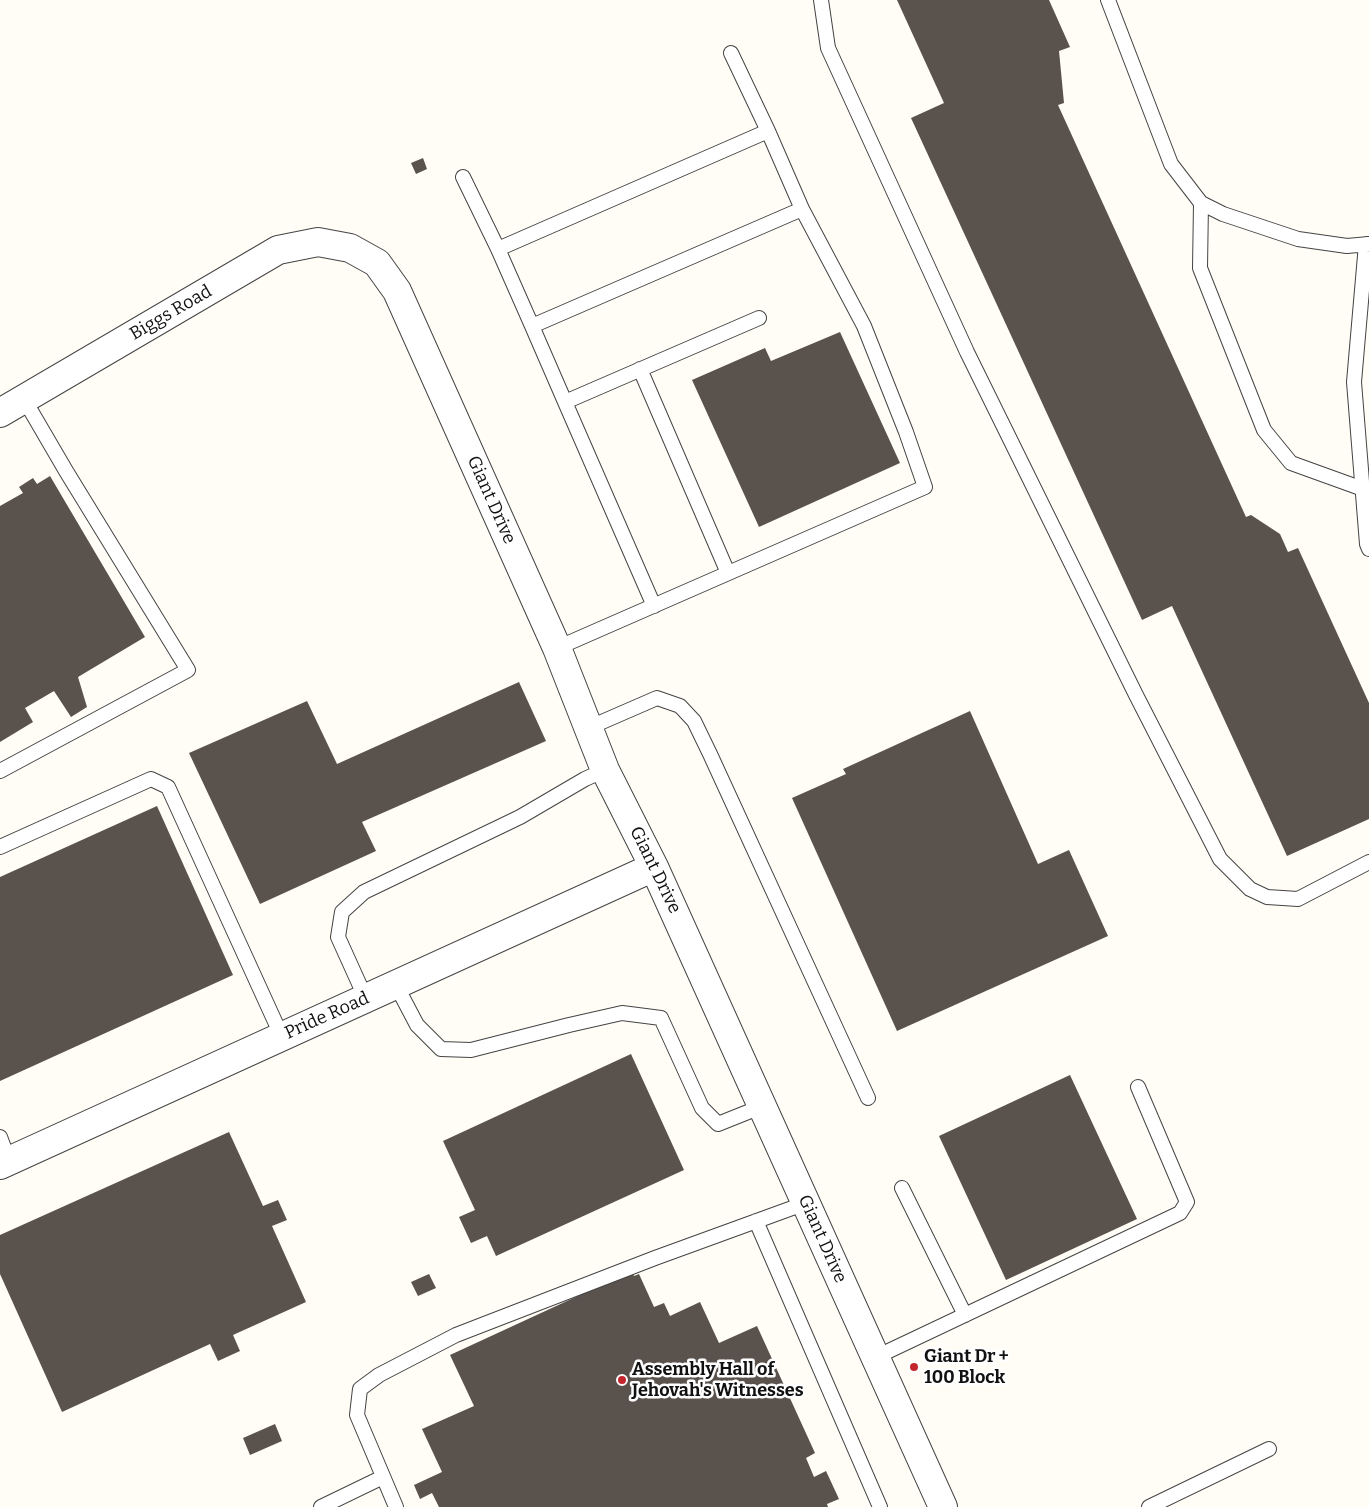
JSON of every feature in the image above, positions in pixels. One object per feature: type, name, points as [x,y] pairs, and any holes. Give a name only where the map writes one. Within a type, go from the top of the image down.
[{"type":"street","name":"Biggs Road","points":[[0,413],[278,250],[318,242],[350,248]]},
{"type":"street","name":"Giant Drive","points":[[350,248],[376,263],[397,291],[557,648],[605,770],[654,867],[943,1507]]},
{"type":"street","name":"Pride Road","points":[[3,1154],[282,1037],[654,867]]},
{"type":"lane","points":[[821,0],[828,48],[963,343],[1136,695],[1220,859],[1250,889],[1267,897],[1298,899],[1369,862]]},
{"type":"lane","points":[[1108,0],[1171,164],[1201,203],[1223,214],[1298,239],[1347,246],[1368,244],[1354,382],[1367,544],[1369,549]]},
{"type":"lane","points":[[557,648],[924,487],[906,432],[864,326],[802,209],[731,53]]},
{"type":"lane","points":[[498,249],[768,131]]},
{"type":"lane","points":[[463,177],[498,249],[654,606]]},
{"type":"lane","points":[[1201,203],[1200,268],[1264,430],[1291,463],[1363,489]]},
{"type":"lane","points":[[532,326],[802,209]]},
{"type":"lane","points":[[565,402],[758,318]]},
{"type":"lane","points":[[640,370],[728,573]]},
{"type":"lane","points":[[0,772],[188,670],[24,399]]},
{"type":"lane","points":[[588,728],[657,698],[680,706],[694,721],[868,1098]]},
{"type":"lane","points":[[366,999],[338,937],[342,912],[364,892],[520,817],[585,779],[605,770]]},
{"type":"lane","points":[[0,846],[151,779],[168,787],[282,1037]]},
{"type":"lane","points":[[396,985],[417,1025],[441,1049],[471,1050],[568,1024],[622,1013],[660,1018],[702,1108],[718,1124],[763,1106]]},
{"type":"lane","points":[[876,1357],[1180,1213],[1187,1202],[1138,1087]]},
{"type":"lane","points":[[902,1188],[965,1315]]},
{"type":"lane","points":[[396,1507],[357,1415],[360,1389],[379,1375],[456,1336],[656,1258],[806,1203]]},
{"type":"lane","points":[[756,1221],[880,1507]]},
{"type":"lane","points":[[1149,1507],[1268,1449]]},
{"type":"lane","points":[[321,1507],[383,1477]]},
{"type":"building","points":[[897,0],[1049,0],[1070,47],[1059,51],[1064,103],[1058,105],[1246,517],[1251,515],[1280,534],[1288,552],[1298,548],[1369,703],[1369,819],[1287,856],[1172,606],[1142,620],[911,118],[944,103]]},
{"type":"building","points":[[423,158],[427,169],[416,174],[411,163]]},
{"type":"building","points":[[840,332],[900,463],[759,527],[692,380],[765,348],[771,361]]},
{"type":"building","points":[[50,476],[145,637],[78,677],[87,707],[71,717],[54,691],[25,708],[33,722],[0,742],[0,506],[23,493],[19,487],[33,478],[37,484]]},
{"type":"building","points":[[519,682],[546,741],[362,822],[376,851],[260,904],[189,753],[307,701],[337,764]]},
{"type":"building","points":[[970,711],[1038,864],[1069,850],[1108,936],[897,1031],[792,798],[846,774],[843,769]]},
{"type":"building","points":[[157,806],[233,975],[0,1081],[0,877]]},
{"type":"building","points":[[631,1054],[684,1170],[496,1256],[487,1236],[471,1243],[459,1217],[475,1210],[443,1141]]},
{"type":"building","points":[[1070,1075],[1137,1219],[1006,1280],[939,1136]]},
{"type":"building","points":[[229,1132],[263,1206],[278,1200],[287,1220],[272,1226],[306,1302],[233,1335],[240,1351],[218,1361],[210,1344],[62,1412],[0,1274],[0,1235]]},
{"type":"building","name":"Assembly Hall of Jehovah's Witnesses","points":[[632,1271],[634,1276],[639,1274],[654,1307],[664,1303],[670,1316],[700,1302],[719,1343],[757,1326],[815,1453],[806,1458],[814,1477],[826,1471],[839,1499],[827,1504],[828,1507],[439,1507],[432,1493],[420,1499],[414,1485],[442,1472],[422,1429],[474,1406],[450,1355]]},
{"type":"building","points":[[429,1274],[436,1288],[418,1296],[411,1282]]},
{"type":"building","points":[[275,1424],[282,1441],[250,1455],[243,1438]]},
{"type":"place","name":"Giant Dr + 100 Block","points":[[914,1367]]},
{"type":"place","name":"Assembly Hall of Jehovah's Witnesses","points":[[622,1380]]}]
